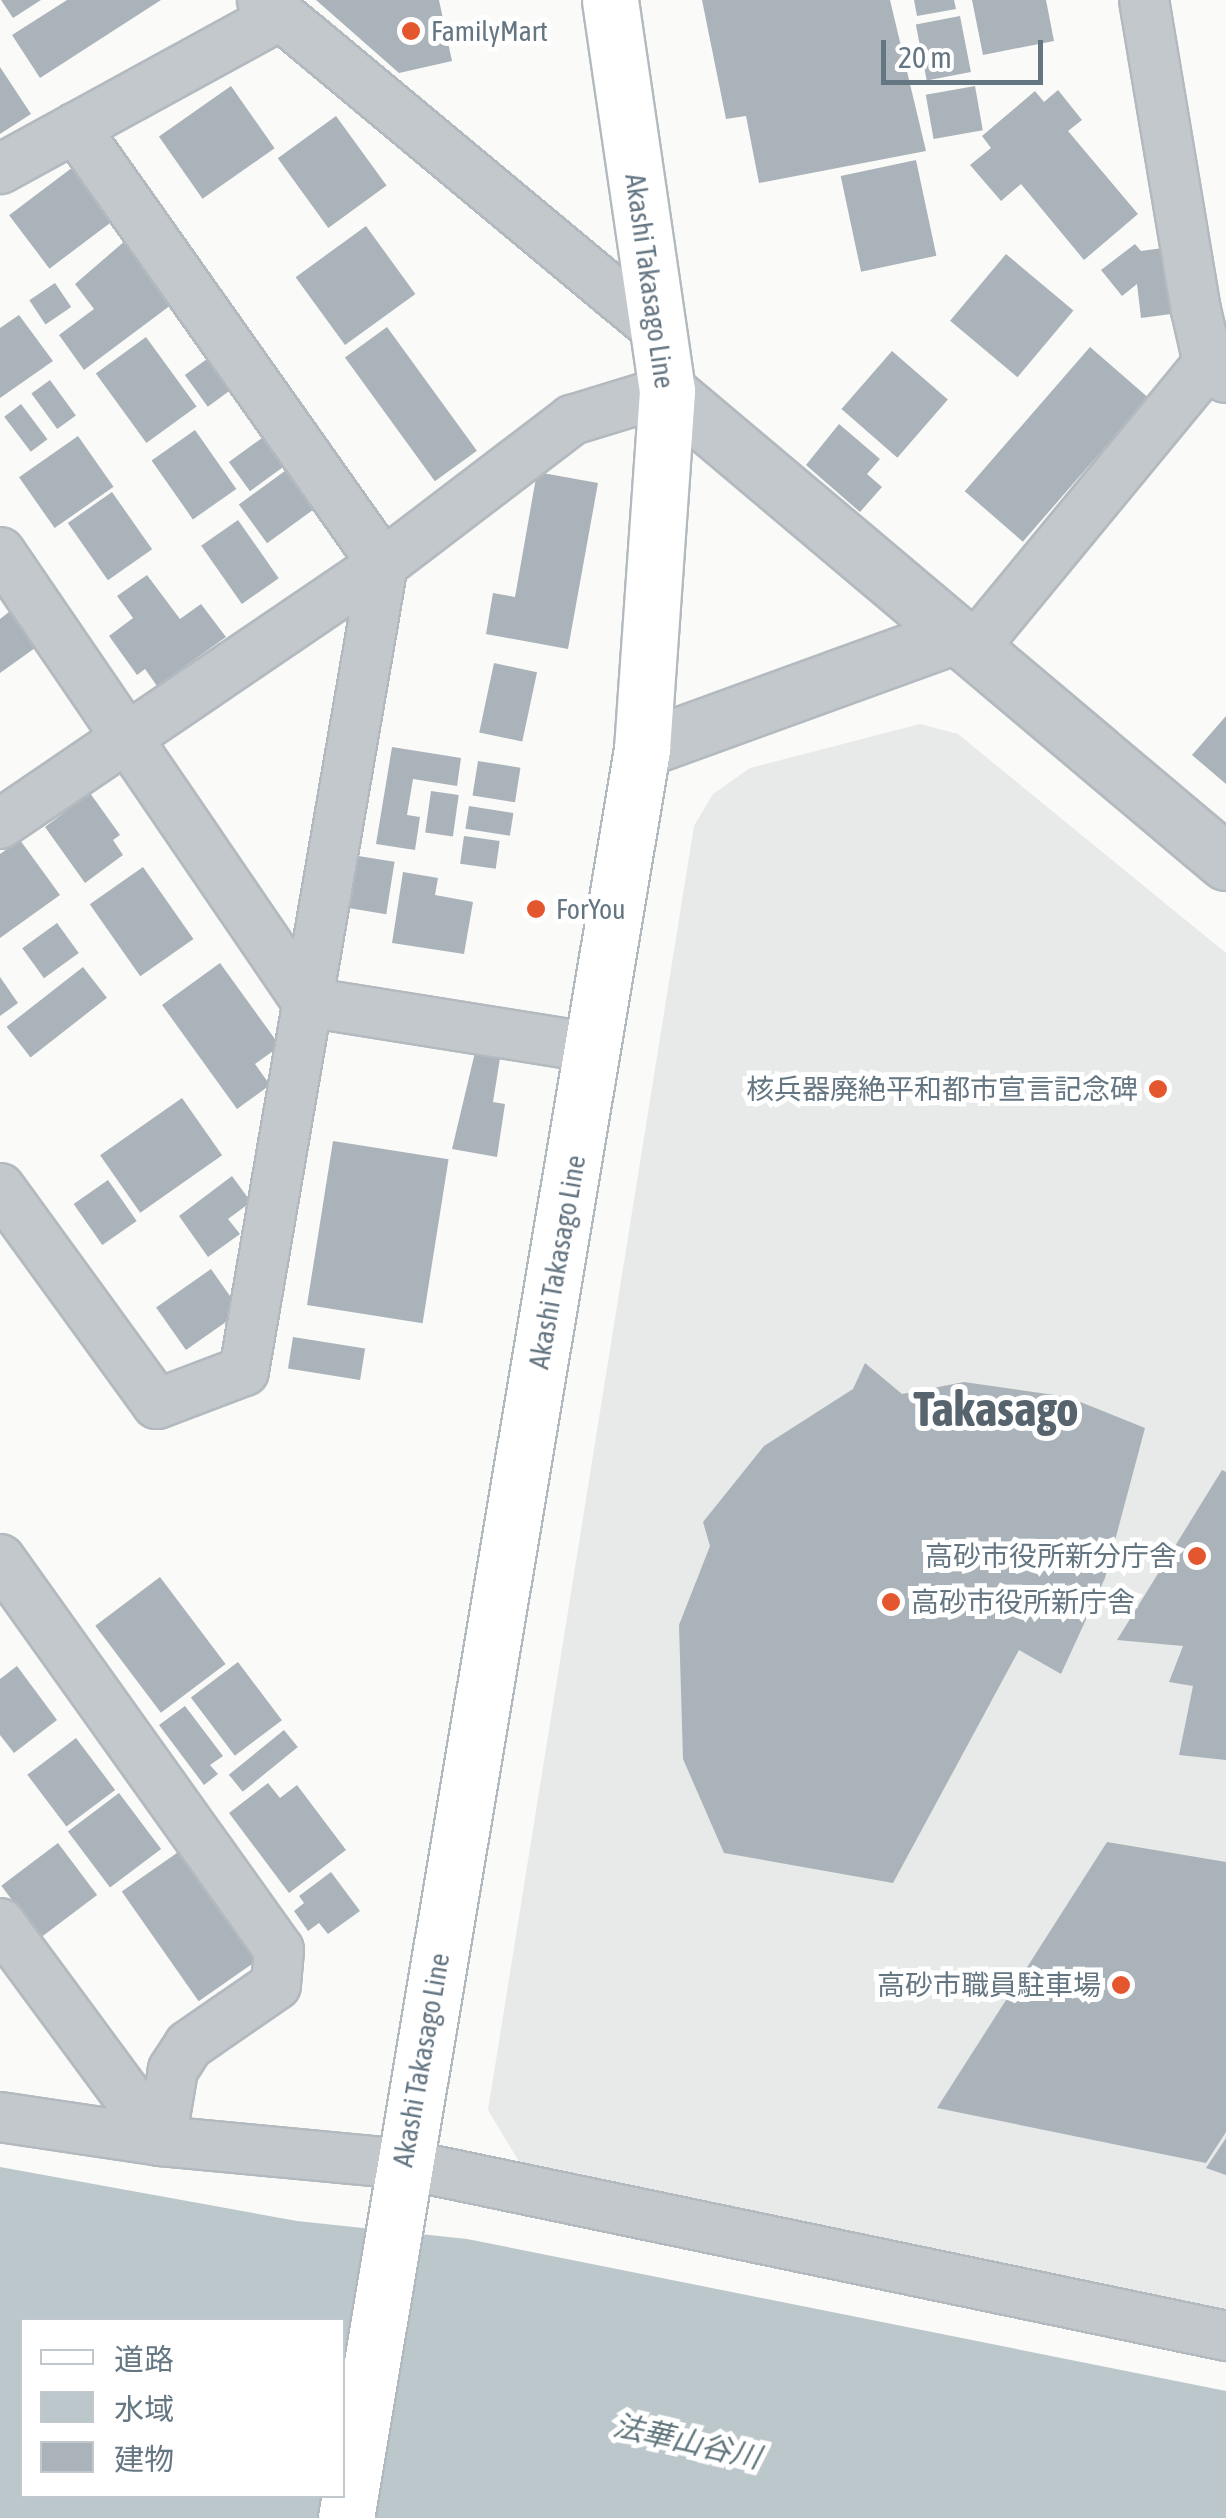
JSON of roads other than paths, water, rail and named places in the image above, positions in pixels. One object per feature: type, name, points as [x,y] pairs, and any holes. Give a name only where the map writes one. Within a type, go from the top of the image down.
[{"type":"main road","name":"Akashi Takasago Line","points":[[346,2518],[642,748],[667,391],[610,0]]},
{"type":"street","points":[[642,748],[962,643],[1217,371],[1144,0]]},
{"type":"street","points":[[0,169],[75,128],[271,8],[657,329]]},
{"type":"street","points":[[0,1188],[157,1404],[244,1371],[382,564],[75,128]]},
{"type":"street","points":[[0,824],[382,564],[572,420],[667,391],[1226,862]]},
{"type":"street","points":[[0,552],[307,1002],[593,1048]]},
{"type":"street","points":[[0,1558],[279,1950],[276,1985],[188,2045],[172,2070],[161,2142]]},
{"type":"street","points":[[0,1923],[161,2142]]},
{"type":"street","points":[[0,2117],[161,2142],[1226,2336]]},
{"type":"water","name":"法華山谷川","points":[[0,2167],[297,2221],[467,2239],[1226,2391],[1226,2518],[0,2518]]},
{"type":"place","name":"FamilyMart","points":[[411,31]]},
{"type":"place","name":"ForYou","points":[[536,909]]},
{"type":"place","name":"核兵器廃絶平和都市宣言記念碑","points":[[1158,1089]]},
{"type":"place","name":"高砂市役所新分庁舎","points":[[1197,1556]]},
{"type":"place","name":"高砂市役所新庁舎","points":[[891,1602]]},
{"type":"place","name":"高砂市職員駐車場","points":[[1121,1985]]},
{"type":"district","name":"Takasago","points":[[996,1409]]}]
